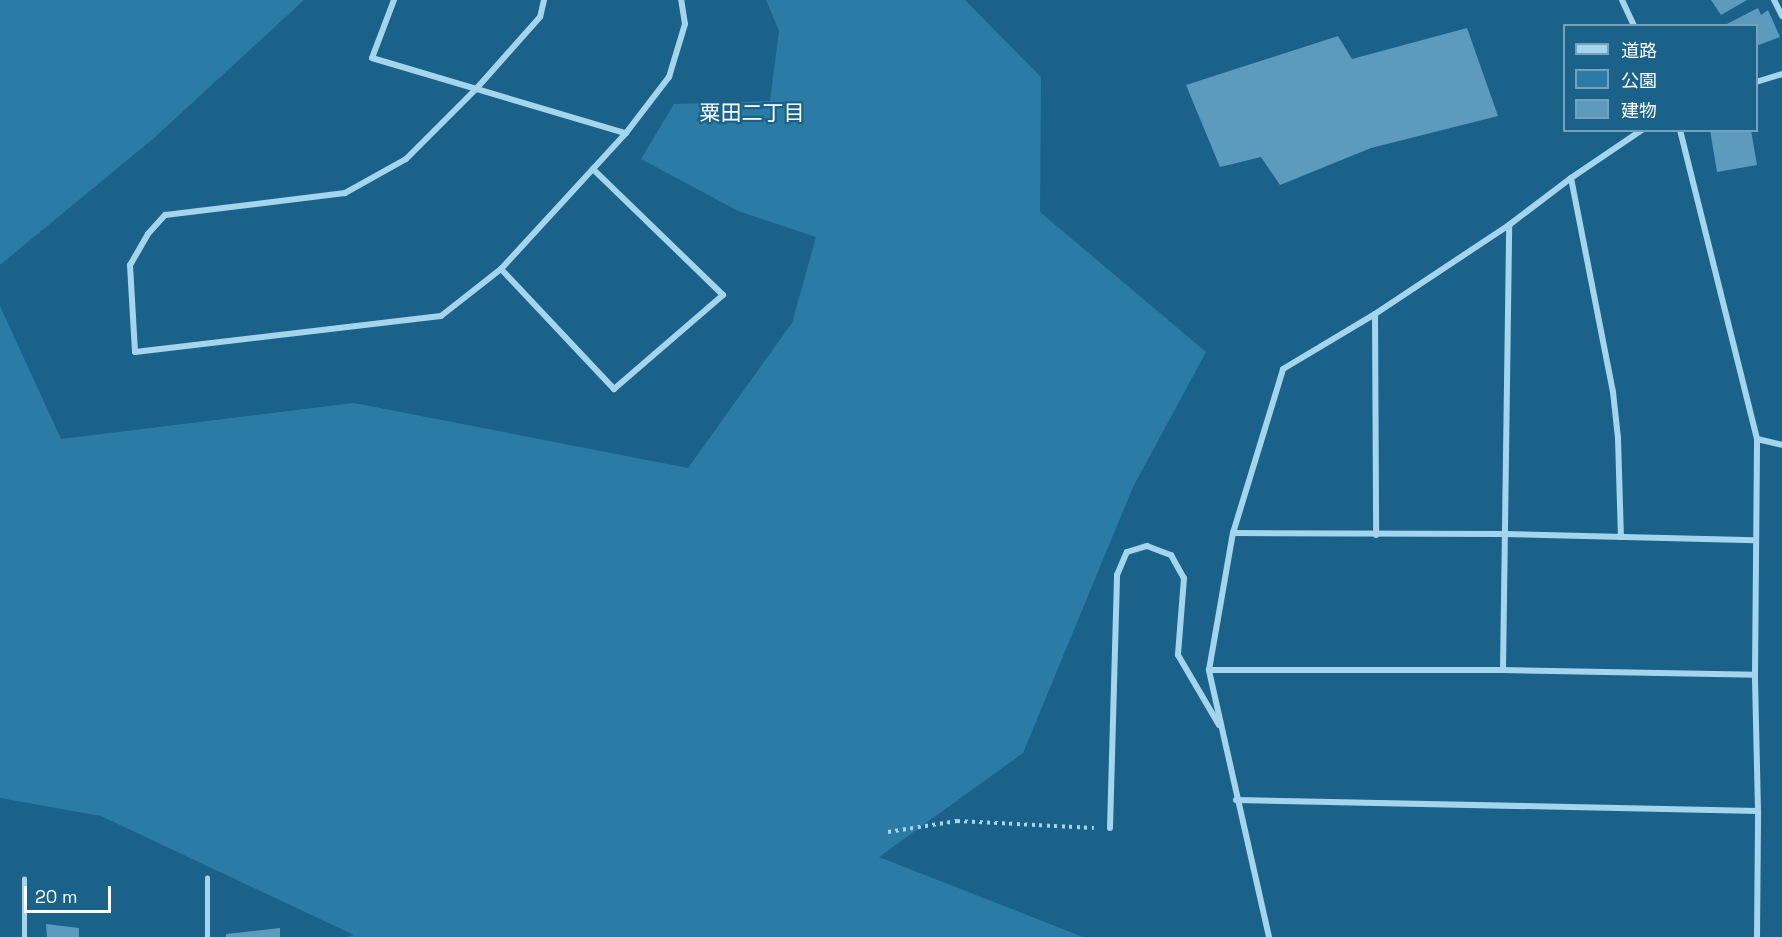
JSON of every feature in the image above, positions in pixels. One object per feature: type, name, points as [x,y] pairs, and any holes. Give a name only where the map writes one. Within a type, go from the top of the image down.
[{"type":"street","points":[[394,0],[372,58],[626,133]]},
{"type":"street","points":[[544,0],[540,17],[476,89],[406,159],[345,193],[165,215],[148,234],[130,265],[135,352],[441,316],[501,268],[626,133],[669,77],[684,24],[681,0]]},
{"type":"street","points":[[1622,0],[1633,24]]},
{"type":"street","points":[[1774,0],[1782,16]]},
{"type":"street","points":[[1758,81],[1782,74]]},
{"type":"street","points":[[1269,937],[1236,800],[1209,670],[1233,533],[1283,369],[1374,314],[1509,225],[1570,178],[1639,132]]},
{"type":"street","points":[[1680,132],[1757,439],[1755,540],[1757,937]]},
{"type":"street","points":[[501,268],[614,389],[723,295],[593,169]]},
{"type":"street","points":[[1570,178],[1613,392],[1618,438],[1621,537]]},
{"type":"street","points":[[1503,670],[1509,225]]},
{"type":"street","points":[[1374,314],[1376,535]]},
{"type":"street","points":[[1757,439],[1782,445]]},
{"type":"street","points":[[1233,533],[1504,534],[1755,540]]},
{"type":"street","points":[[1110,828],[1117,575],[1127,552],[1147,546],[1171,555],[1184,578],[1179,655],[1222,731]]},
{"type":"street","points":[[1209,670],[1503,670],[1755,675]]},
{"type":"street","points":[[1236,800],[1758,811]]},
{"type":"lane","points":[[207,878],[207,937]]},
{"type":"lane","points":[[24,879],[24,937]]},
{"type":"path","points":[[888,832],[957,821],[1110,828]]},
{"type":"green space","points":[[0,0],[304,0],[154,138],[0,265]]},
{"type":"green space","points":[[766,0],[965,0],[1041,77],[1040,212],[1206,352],[1133,487],[1023,753],[879,857],[1083,937],[347,937],[354,935],[101,816],[0,798],[0,306],[61,439],[354,403],[688,468],[792,323],[816,237],[738,211],[641,159],[674,104],[770,101],[779,31]]},
{"type":"building","points":[[1711,0],[1747,0],[1721,15]]},
{"type":"building","points":[[1758,8],[1761,15],[1768,10],[1780,37],[1758,45],[1758,24],[1727,24]]},
{"type":"building","points":[[1467,28],[1498,116],[1371,148],[1280,185],[1261,157],[1220,167],[1186,85],[1338,36],[1352,59]]},
{"type":"building","points":[[1710,132],[1751,132],[1757,165],[1717,172]]},
{"type":"building","points":[[46,924],[79,928],[79,937],[47,937]]},
{"type":"building","points":[[280,928],[280,937],[226,937],[226,934]]},
{"type":"district","name":"粟田二丁目","points":[[752,113]]}]
